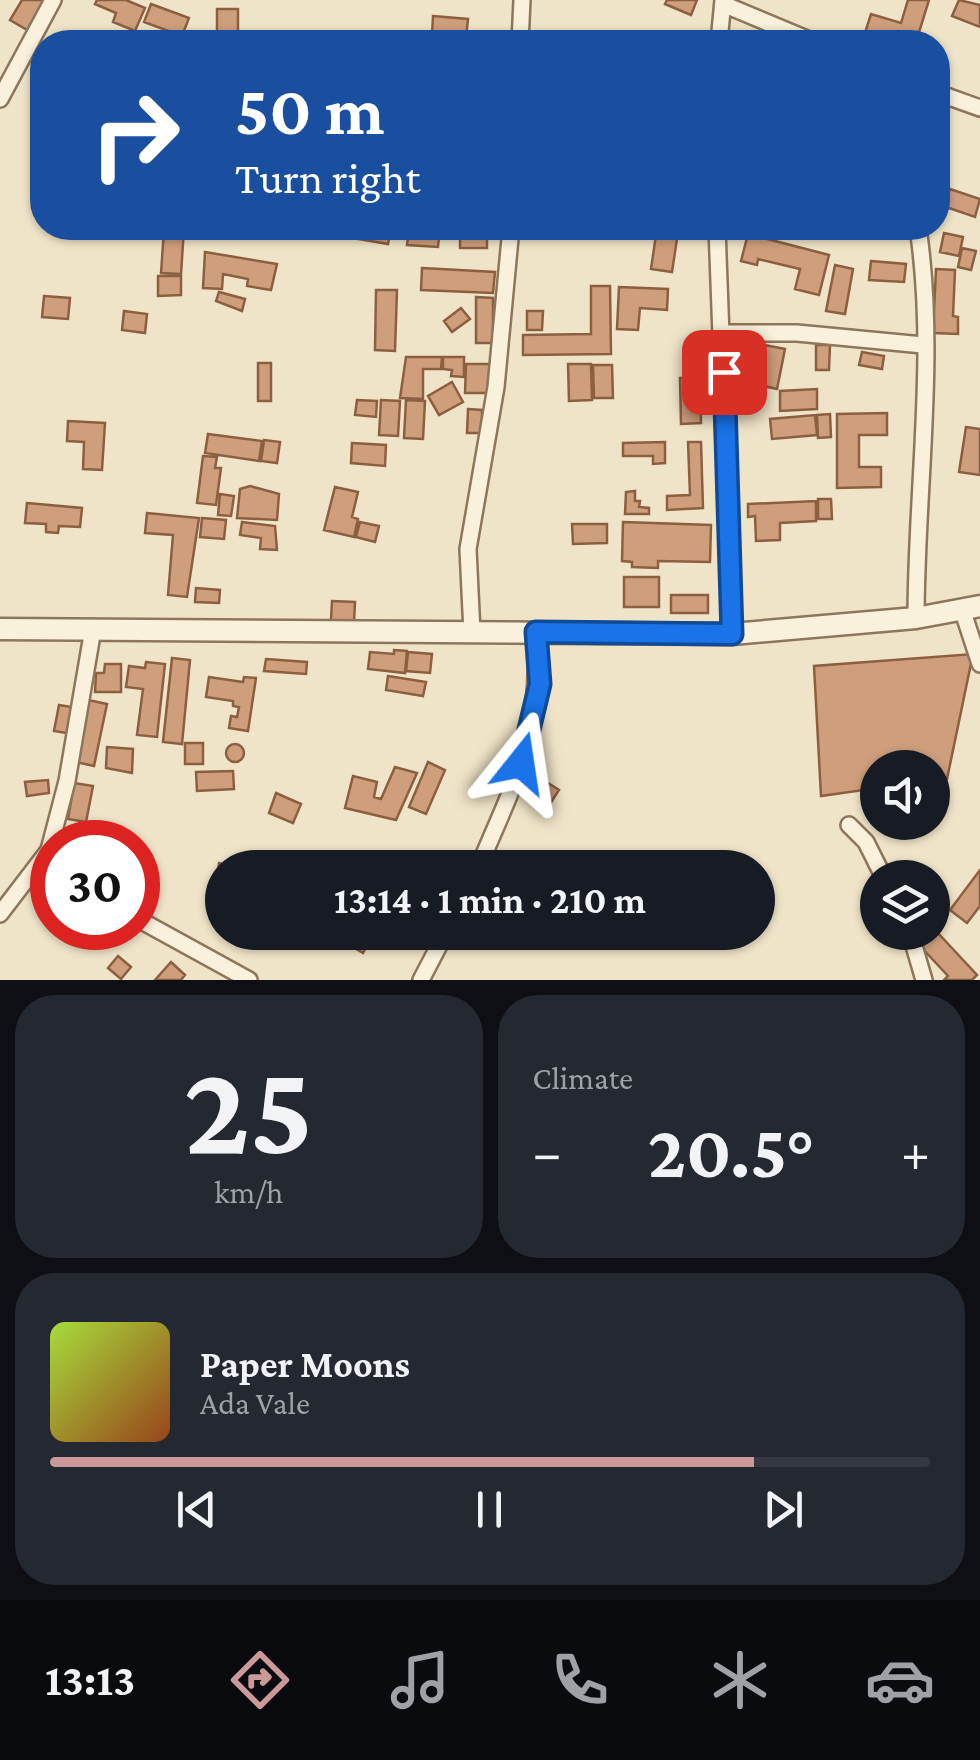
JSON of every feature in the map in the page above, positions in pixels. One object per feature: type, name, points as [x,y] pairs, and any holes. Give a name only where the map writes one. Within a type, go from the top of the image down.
[{"type":"street","points":[[37,30],[53,0]]},
{"type":"street","points":[[521,30],[522,0]]},
{"type":"street","points":[[720,30],[723,2],[787,30]]},
{"type":"street","points":[[0,99],[30,43]]},
{"type":"street","points":[[950,97],[980,108]]},
{"type":"street","points":[[472,632],[468,548],[496,387],[510,240]]},
{"type":"street","points":[[717,240],[732,634]]},
{"type":"street","points":[[916,618],[923,345],[920,240]]},
{"type":"street","points":[[722,333],[797,333],[923,345]]},
{"type":"street","points":[[0,629],[732,634],[916,618],[971,607],[980,664]]},
{"type":"street","points":[[58,820],[94,630]]},
{"type":"street","points":[[485,850],[531,736],[540,684],[536,632]]},
{"type":"street","points":[[849,824],[866,842],[875,860]]},
{"type":"street","points":[[0,914],[30,878]]},
{"type":"street","points":[[160,931],[249,980]]},
{"type":"street","points":[[420,980],[436,950]]},
{"type":"street","points":[[915,950],[924,980]]},
{"type":"building","points":[[22,0],[47,0],[29,31],[10,20]]},
{"type":"building","points":[[97,0],[126,0],[145,8],[133,30],[113,22],[116,13],[95,4]]},
{"type":"building","points":[[667,0],[697,0],[691,15],[665,4]]},
{"type":"building","points":[[908,0],[929,0],[920,30],[866,30],[871,14],[901,23]]},
{"type":"building","points":[[959,0],[980,5],[980,27],[952,16]]},
{"type":"building","points":[[151,4],[189,18],[184,30],[166,30],[144,22]]},
{"type":"building","points":[[217,9],[238,9],[238,30],[217,30]]},
{"type":"building","points":[[433,16],[468,19],[467,30],[432,30]]},
{"type":"building","points":[[950,189],[980,199],[975,217],[950,208]]},
{"type":"building","points":[[950,234],[963,237],[959,256],[940,252],[943,240],[950,240]]},
{"type":"building","points":[[163,240],[183,240],[181,274],[161,273]]},
{"type":"building","points":[[408,240],[439,240],[438,247],[407,245]]},
{"type":"building","points":[[460,240],[487,240],[487,248],[460,248]]},
{"type":"building","points":[[655,240],[677,240],[672,272],[651,269]]},
{"type":"building","points":[[746,240],[771,240],[829,255],[819,295],[795,289],[800,269],[758,259],[757,265],[741,261]]},
{"type":"building","points":[[962,248],[976,251],[971,270],[958,267]]},
{"type":"building","points":[[205,252],[277,264],[271,290],[247,286],[248,279],[223,274],[222,289],[203,288]]},
{"type":"building","points":[[871,261],[906,264],[904,282],[869,280]]},
{"type":"building","points":[[835,265],[853,269],[845,314],[826,311]]},
{"type":"building","points":[[422,268],[495,272],[493,293],[421,290]]},
{"type":"building","points":[[936,269],[955,270],[953,316],[958,317],[958,334],[933,333]]},
{"type":"building","points":[[158,276],[181,276],[181,295],[158,296]]},
{"type":"building","points":[[591,286],[610,286],[611,354],[523,355],[523,335],[591,334]]},
{"type":"building","points":[[619,287],[668,289],[667,310],[640,308],[638,330],[617,329]]},
{"type":"building","points":[[376,290],[397,290],[395,351],[375,350]]},
{"type":"building","points":[[219,292],[245,299],[242,311],[216,301]]},
{"type":"building","points":[[44,296],[70,298],[68,319],[42,317]]},
{"type":"building","points":[[476,297],[493,298],[493,343],[476,343]]},
{"type":"building","points":[[461,308],[470,319],[452,332],[444,321]]},
{"type":"building","points":[[124,311],[147,314],[145,333],[122,330]]},
{"type":"building","points":[[527,311],[543,311],[542,330],[527,330]]},
{"type":"building","points":[[754,343],[785,349],[777,389],[746,382]]},
{"type":"building","points":[[816,345],[830,345],[829,370],[816,370]]},
{"type":"building","points":[[862,352],[884,356],[882,369],[859,365]]},
{"type":"building","points":[[406,357],[442,357],[441,369],[423,369],[423,399],[400,398]]},
{"type":"building","points":[[443,357],[464,357],[464,377],[451,376],[452,370],[443,369]]},
{"type":"building","points":[[258,363],[271,363],[271,401],[258,401]]},
{"type":"building","points":[[466,364],[493,364],[493,393],[465,393]]},
{"type":"building","points":[[568,364],[591,364],[592,400],[569,401]]},
{"type":"building","points":[[593,365],[612,365],[613,398],[594,398]]},
{"type":"building","points":[[700,377],[701,423],[681,424],[680,378]]},
{"type":"building","points":[[452,382],[463,402],[439,415],[428,396]]},
{"type":"building","points":[[817,389],[817,409],[780,411],[780,391]]},
{"type":"building","points":[[357,400],[377,401],[376,417],[355,415]]},
{"type":"building","points":[[381,400],[400,401],[398,436],[379,435]]},
{"type":"building","points":[[406,400],[425,401],[423,439],[404,438]]},
{"type":"building","points":[[468,409],[482,410],[482,433],[467,433]]},
{"type":"building","points":[[887,413],[887,435],[859,435],[859,467],[881,467],[881,487],[837,488],[837,414]]},
{"type":"building","points":[[830,414],[831,437],[818,438],[817,415]]},
{"type":"building","points":[[815,415],[817,435],[772,439],[770,419]]},
{"type":"building","points":[[68,421],[105,423],[102,470],[83,469],[84,442],[67,441]]},
{"type":"building","points":[[966,427],[980,429],[980,475],[959,472]]},
{"type":"building","points":[[208,434],[262,441],[259,461],[205,453]]},
{"type":"building","points":[[264,440],[280,442],[277,463],[261,461]]},
{"type":"building","points":[[665,442],[665,463],[653,464],[653,456],[623,456],[623,443]]},
{"type":"building","points":[[688,442],[701,442],[703,508],[667,510],[667,496],[690,495]]},
{"type":"building","points":[[352,443],[386,445],[385,466],[351,463]]},
{"type":"building","points":[[203,456],[217,457],[215,468],[221,468],[216,505],[197,503]]},
{"type":"building","points":[[250,486],[279,494],[277,520],[237,518],[240,489]]},
{"type":"building","points":[[335,487],[358,492],[352,517],[358,519],[354,537],[324,530]]},
{"type":"building","points":[[635,491],[635,501],[640,501],[639,507],[649,508],[649,514],[625,514],[626,492]]},
{"type":"building","points":[[220,494],[234,496],[231,516],[218,515]]},
{"type":"building","points":[[818,499],[831,499],[832,519],[818,519]]},
{"type":"building","points":[[816,501],[816,521],[780,523],[780,540],[756,541],[755,516],[748,517],[748,504]]},
{"type":"building","points":[[27,503],[82,508],[80,527],[59,526],[58,533],[46,532],[46,524],[25,523]]},
{"type":"building","points":[[147,513],[199,518],[187,597],[168,595],[173,535],[145,533]]},
{"type":"building","points":[[202,518],[226,520],[224,539],[200,537]]},
{"type":"building","points":[[242,522],[275,526],[277,550],[260,549],[261,538],[240,535]]},
{"type":"building","points":[[360,522],[379,526],[375,542],[356,537]]},
{"type":"building","points":[[623,522],[711,525],[710,562],[658,561],[658,568],[632,567],[632,562],[622,561]]},
{"type":"building","points":[[572,524],[607,524],[607,543],[573,544]]},
{"type":"building","points":[[624,577],[659,577],[659,607],[624,607]]},
{"type":"building","points":[[196,588],[220,590],[219,603],[195,602]]},
{"type":"building","points":[[671,595],[708,595],[708,613],[671,613]]},
{"type":"building","points":[[332,601],[355,602],[354,622],[331,620]]},
{"type":"building","points":[[394,650],[407,651],[405,673],[368,669],[370,652],[394,654]]},
{"type":"building","points":[[408,652],[432,654],[430,673],[406,671]]},
{"type":"building","points":[[973,654],[950,765],[950,750],[860,750],[860,791],[821,796],[814,666]]},
{"type":"building","points":[[172,658],[190,660],[182,744],[163,742]]},
{"type":"building","points":[[266,659],[307,662],[306,674],[264,671]]},
{"type":"building","points":[[146,662],[165,664],[157,737],[137,735],[143,689],[126,687],[129,666],[145,668]]},
{"type":"building","points":[[105,664],[121,664],[121,692],[95,692],[96,673],[104,673]]},
{"type":"building","points":[[388,676],[426,682],[423,696],[386,690]]},
{"type":"building","points":[[209,677],[243,682],[244,677],[256,678],[248,731],[229,728],[231,716],[237,717],[239,707],[233,706],[233,701],[206,697]]},
{"type":"building","points":[[88,700],[107,704],[94,766],[76,762]]},
{"type":"building","points":[[59,705],[78,708],[73,734],[54,731]]},
{"type":"building","points":[[185,743],[203,743],[203,764],[185,764]]},
{"type":"building","points":[[235,744],[242,746],[242,760],[235,762],[228,760],[226,753],[228,746]]},
{"type":"building","points":[[107,747],[133,749],[132,773],[106,768]]},
{"type":"building","points":[[428,762],[445,770],[426,814],[409,807]]},
{"type":"building","points":[[395,767],[417,773],[396,820],[345,808],[353,776],[377,782],[374,797],[381,799]]},
{"type":"building","points":[[233,771],[234,789],[197,791],[196,772]]},
{"type":"building","points":[[48,780],[49,793],[27,796],[25,782]]},
{"type":"building","points":[[74,783],[93,786],[86,820],[68,819]]},
{"type":"building","points":[[548,783],[559,790],[548,807],[537,800]]},
{"type":"building","points":[[276,793],[301,804],[293,823],[269,813]]},
{"type":"building","points":[[980,870],[980,906],[967,923],[950,910]]},
{"type":"building","points":[[950,946],[977,975],[972,980],[944,980],[948,976],[924,950],[950,950]]},
{"type":"building","points":[[118,956],[131,967],[121,979],[108,968]]},
{"type":"building","points":[[171,962],[185,975],[181,980],[155,980]]},
{"type":"route","points":[[521,763],[531,736],[540,684],[536,632],[732,634],[724,372]]}]
